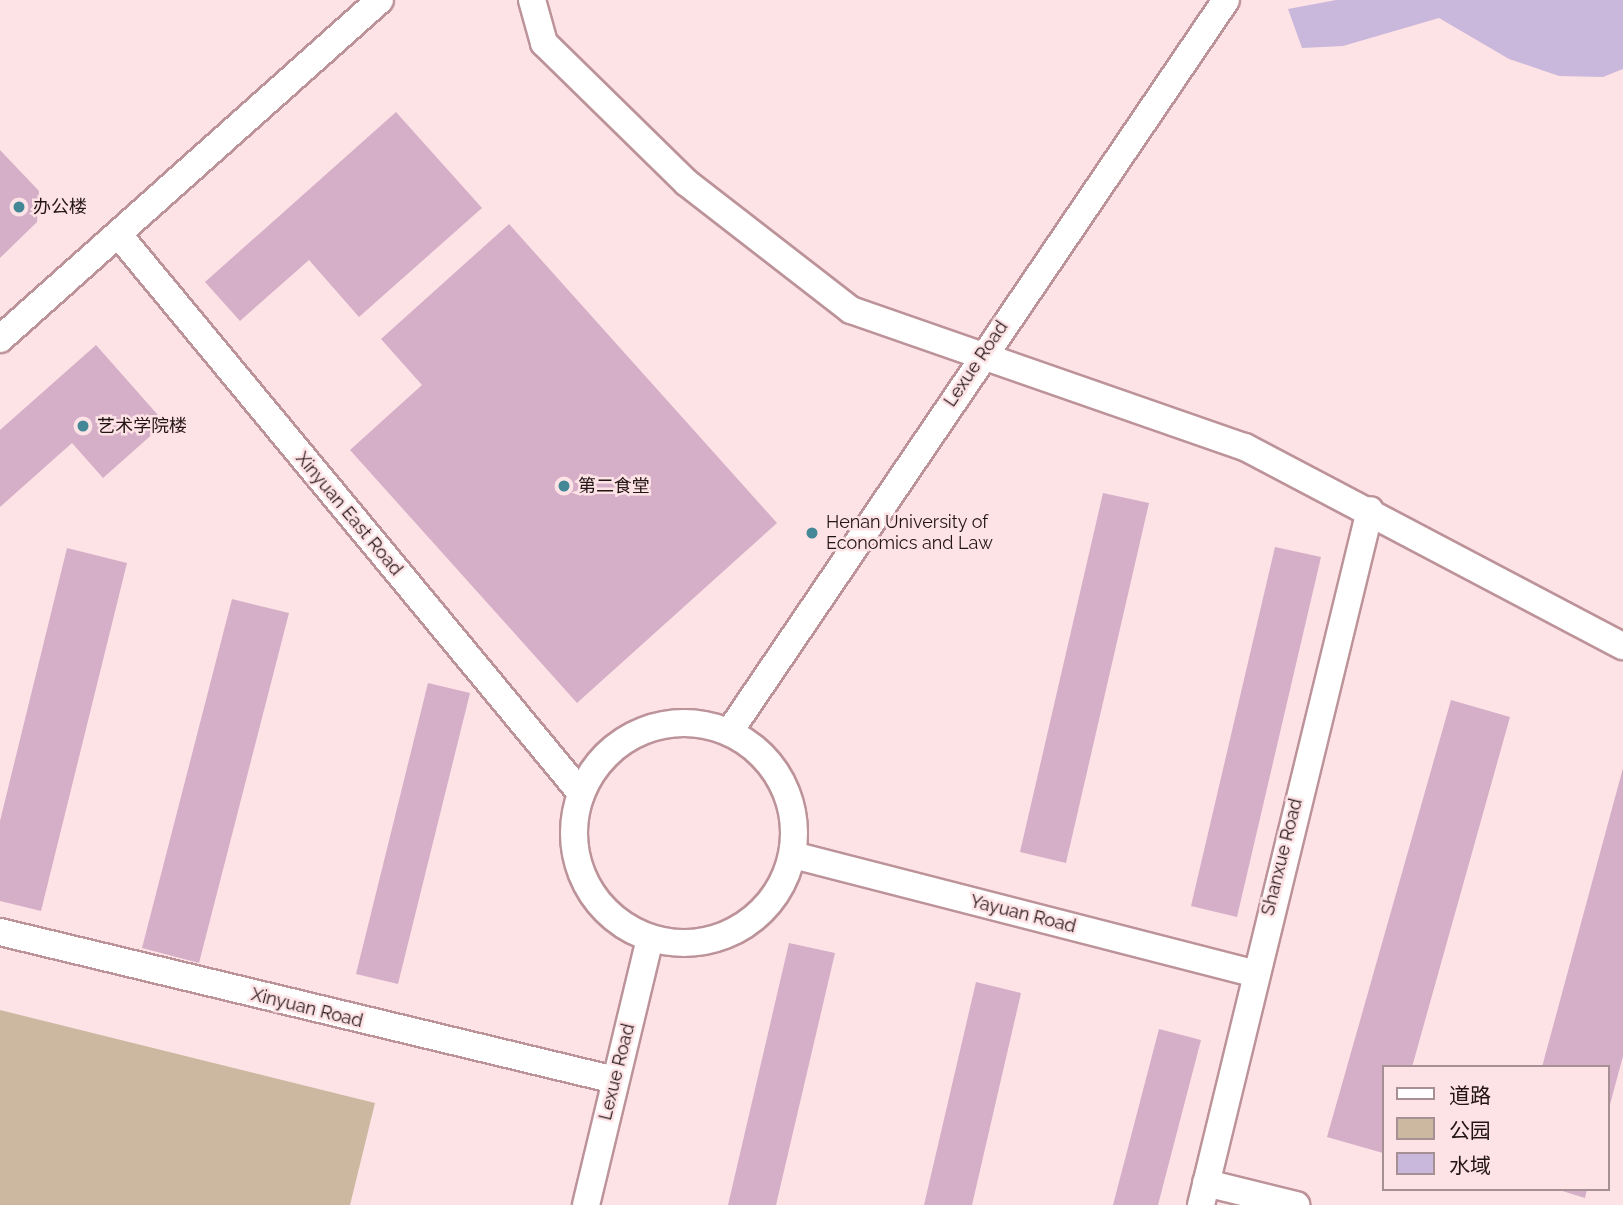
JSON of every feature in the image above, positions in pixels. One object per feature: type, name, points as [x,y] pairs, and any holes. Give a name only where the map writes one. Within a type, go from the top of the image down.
[{"type":"street","points":[[0,339],[380,0]]},
{"type":"street","points":[[532,0],[544,43],[687,183],[851,310],[1245,447],[1370,510],[1623,646]]},
{"type":"street","name":"Lexue Road","points":[[730,731],[982,355],[1226,0]]},
{"type":"street","name":"Xinyuan East Road","points":[[118,234],[581,793]]},
{"type":"street","name":"Shanxue Road","points":[[1203,1194],[1253,973],[1370,510]]},
{"type":"street","points":[[695,722],[730,731],[761,752],[783,782],[794,818],[793,855],[780,890],[734,931],[686,945],[650,939],[618,923],[593,897],[578,864],[573,828],[581,793],[599,762],[649,729],[695,722]]},
{"type":"street","name":"Yayuan Road","points":[[793,855],[1253,973]]},
{"type":"street","name":"Xinyuan Road","points":[[0,932],[615,1080]]},
{"type":"street","name":"Lexue Road","points":[[586,1205],[650,939]]},
{"type":"street","points":[[1203,1194],[1296,1205]]},
{"type":"green space","points":[[0,1010],[375,1103],[350,1205],[0,1205]]},
{"type":"water","points":[[1336,0],[1623,0],[1623,69],[1603,77],[1559,76],[1509,59],[1439,18],[1343,46],[1302,48],[1288,9]]},
{"type":"building","points":[[396,112],[482,208],[359,317],[309,260],[240,321],[205,282]]},
{"type":"building","name":"办公楼","points":[[0,150],[39,191],[37,222],[0,258]]},
{"type":"building","name":"第二食堂","points":[[509,224],[777,523],[577,703],[350,450],[422,385],[381,339]]},
{"type":"building","name":"艺术学院楼","points":[[96,345],[165,423],[103,478],[72,443],[0,507],[0,430]]},
{"type":"building","points":[[1103,493],[1149,503],[1066,863],[1020,852]]},
{"type":"building","points":[[1275,547],[1321,557],[1237,917],[1191,906]]},
{"type":"building","points":[[67,548],[127,563],[41,911],[0,901],[0,821]]},
{"type":"building","points":[[232,599],[289,613],[199,963],[142,948]]},
{"type":"building","points":[[428,683],[470,693],[398,984],[356,974]]},
{"type":"building","points":[[1451,700],[1510,717],[1413,1065],[1382,1065],[1382,1153],[1327,1137]]},
{"type":"building","points":[[1623,768],[1623,1056],[1609,1108],[1609,1065],[1543,1065]]},
{"type":"building","points":[[789,943],[835,953],[776,1205],[728,1205]]},
{"type":"building","points":[[976,982],[1021,993],[972,1205],[924,1205]]},
{"type":"building","points":[[1159,1029],[1201,1040],[1158,1205],[1113,1205]]},
{"type":"building","points":[[1562,1191],[1587,1191],[1585,1198]]},
{"type":"place","name":"办公楼","points":[[19,207]]},
{"type":"place","name":"艺术学院楼","points":[[83,426]]},
{"type":"place","name":"第二食堂","points":[[564,486]]},
{"type":"place","name":"Henan University of Economics and Law","points":[[812,533]]}]
